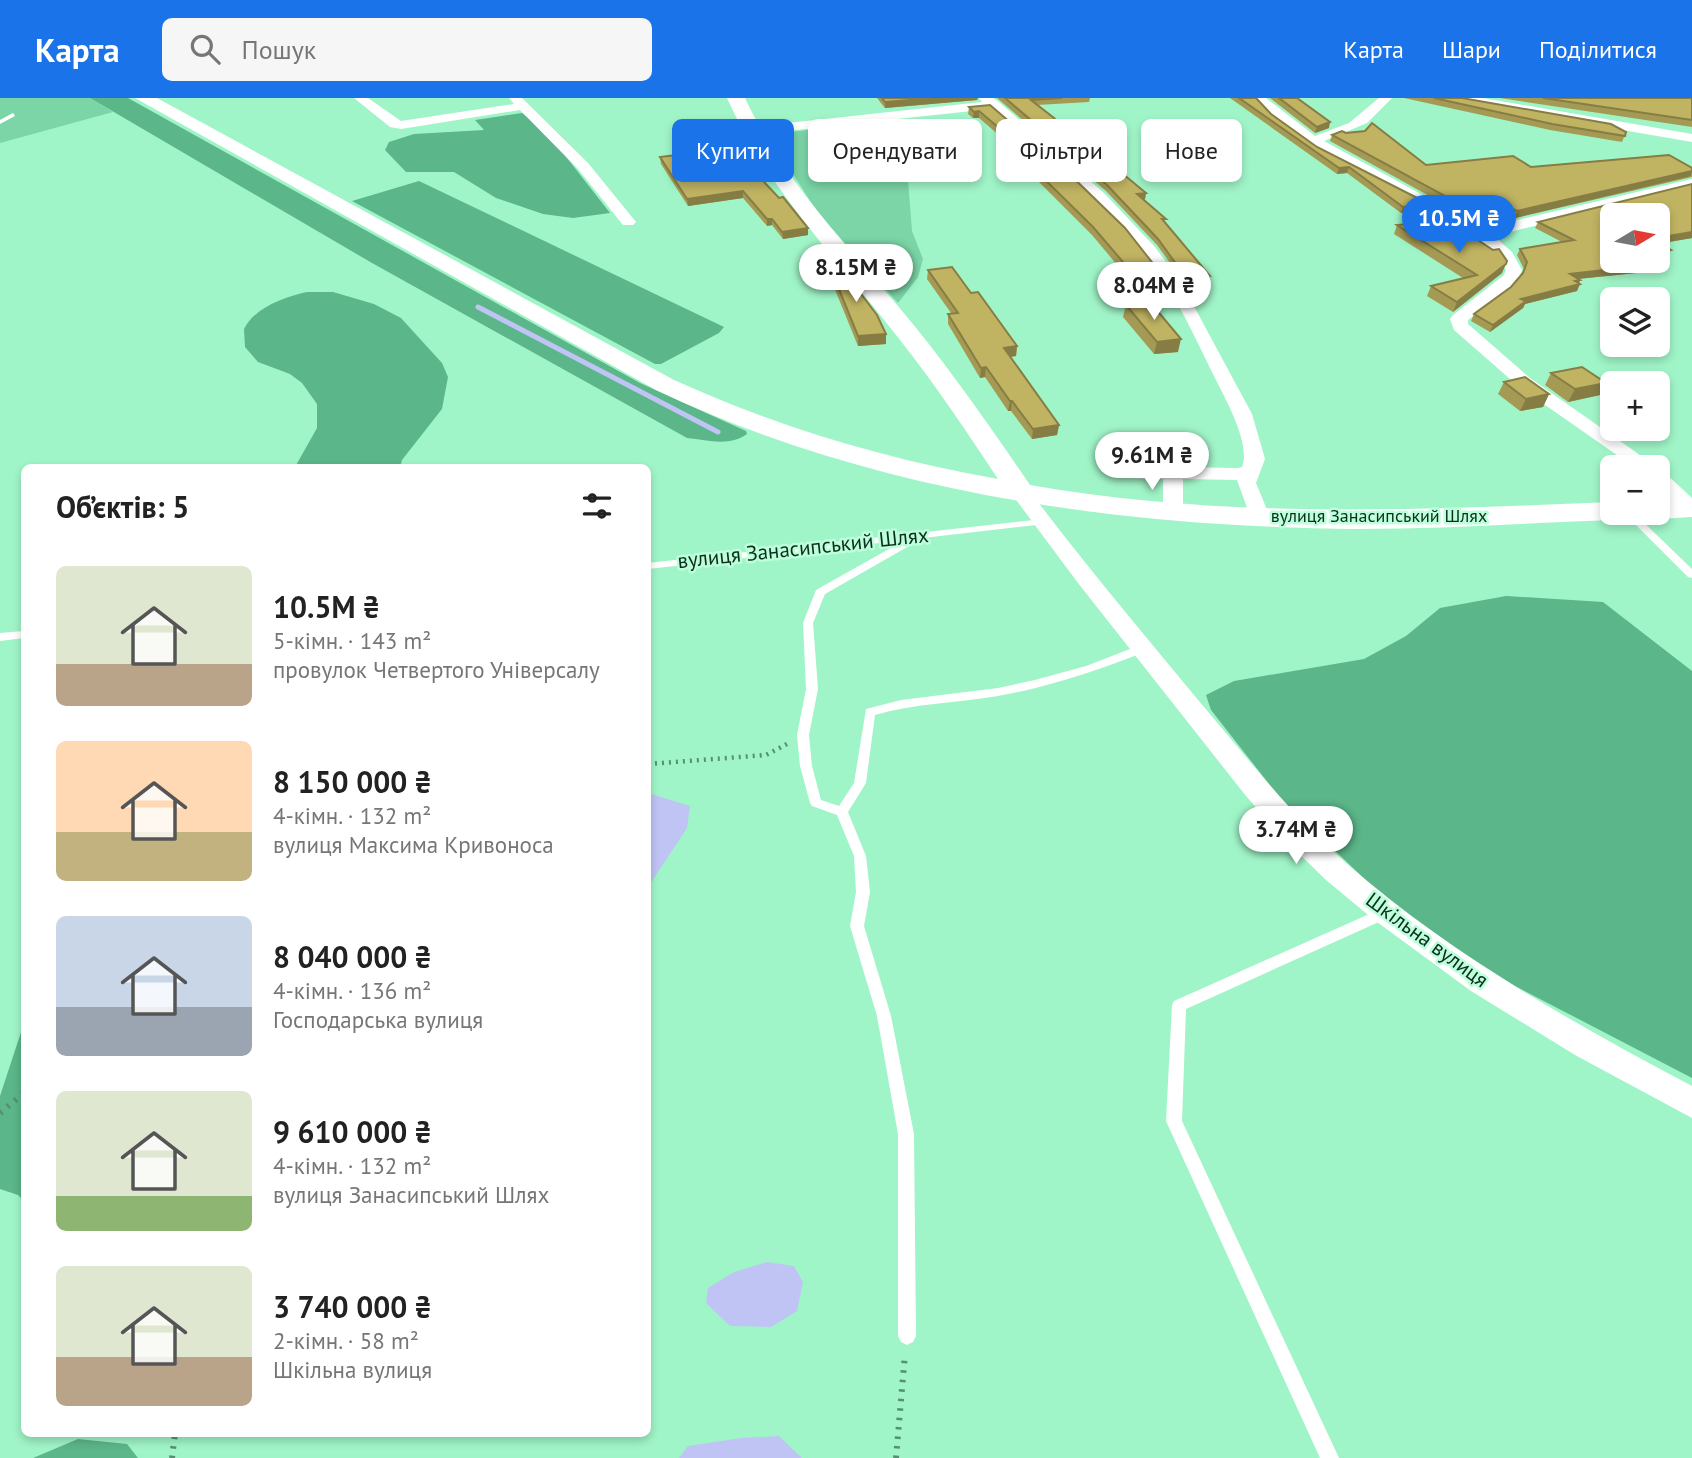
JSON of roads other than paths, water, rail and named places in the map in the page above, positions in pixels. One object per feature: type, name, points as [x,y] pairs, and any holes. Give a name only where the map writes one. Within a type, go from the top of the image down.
[{"type":"main road","name":"вулиця Занасипський Шлях","points":[[144,98],[665,385],[723,412],[816,444],[912,470],[1021,493],[1173,510],[1259,517],[1359,520],[1600,511]]},
{"type":"main road","points":[[736,98],[746,119]]},
{"type":"main road","points":[[785,182],[803,208],[909,335],[984,437],[1021,493]]},
{"type":"main road","points":[[1670,509],[1691,508]]},
{"type":"street","points":[[360,98],[395,124],[401,125],[519,102],[583,166],[628,222]]},
{"type":"street","points":[[736,98],[744,98]]},
{"type":"street","points":[[1259,98],[1313,140],[1354,165],[1425,199],[1479,233],[1500,251],[1514,271],[1512,277],[1505,286],[1466,311],[1459,319],[1460,326],[1516,376],[1630,455]]},
{"type":"street","points":[[1313,140],[1350,128],[1374,112],[1386,98]]},
{"type":"street","points":[[1461,98],[1692,138]]},
{"type":"street","points":[[794,126],[990,102],[1099,196],[1149,250],[1174,284],[1243,414],[1255,459],[1247,483],[1259,517]]},
{"type":"street","points":[[1479,233],[1502,230],[1692,183]]},
{"type":"street","points":[[1118,472],[1237,474],[1249,471]]},
{"type":"street","points":[[1173,474],[1173,510]]},
{"type":"street","points":[[1670,488],[1691,508]]},
{"type":"street","name":"Шкільна вулиця","points":[[1021,493],[1291,829],[1405,929],[1479,980],[1620,1065],[1692,1103]]},
{"type":"lane","points":[[0,122],[13,115]]},
{"type":"lane","name":"вулиця Занасипський Шлях","points":[[651,566],[1042,522]]},
{"type":"lane","points":[[1641,525],[1692,575]]},
{"type":"lane","points":[[907,1336],[906,1134],[884,1016],[857,926],[863,892],[860,856],[842,812],[816,803],[806,766],[803,736],[812,689],[808,623],[820,592],[920,536]]},
{"type":"lane","points":[[0,637],[21,635]]},
{"type":"lane","points":[[842,812],[860,783],[870,712],[890,706],[999,691],[1046,681],[1101,666],[1143,648]]},
{"type":"lane","points":[[1330,1458],[1174,1121],[1179,1005],[1386,913]]},
{"type":"water","points":[[651,794],[690,806],[687,828],[651,882]]},
{"type":"water","points":[[767,1262],[794,1266],[803,1282],[797,1311],[771,1327],[730,1326],[706,1303],[708,1288],[734,1272]]},
{"type":"water","points":[[779,1436],[802,1458],[679,1458],[688,1446],[741,1438]]},
{"type":"waterway","points":[[478,307],[718,432]]}]
